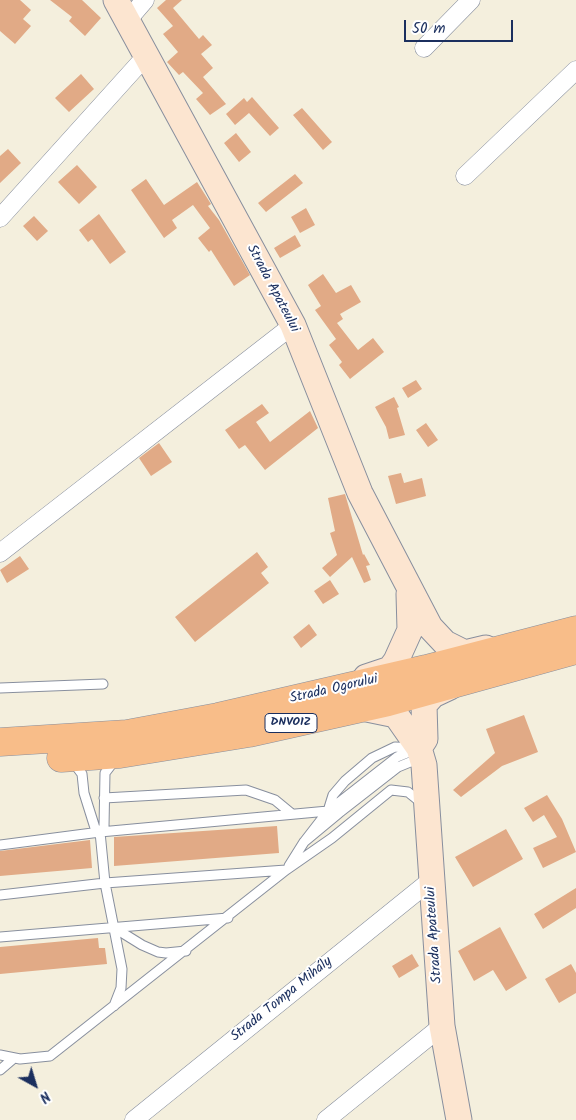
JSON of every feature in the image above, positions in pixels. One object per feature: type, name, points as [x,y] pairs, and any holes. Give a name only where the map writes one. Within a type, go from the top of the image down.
[{"type":"highway","name":"Strada Ogorului","points":[[0,742],[127,734],[218,717],[426,670],[576,629]]},
{"type":"highway","name":"Strada Ogorului","points":[[0,759],[69,758],[120,754],[249,733],[362,708],[576,650]]},
{"type":"street","points":[[121,11],[145,0]]},
{"type":"street","points":[[424,48],[471,0]]},
{"type":"street","name":"Strada Apateului","points":[[121,11],[293,326],[360,493],[409,587],[438,637],[444,644],[465,652],[507,641],[576,629]]},
{"type":"street","points":[[0,218],[145,57]]},
{"type":"street","points":[[465,176],[576,70]]},
{"type":"street","points":[[0,553],[293,326]]},
{"type":"street","name":"Strada Apateului","points":[[314,694],[390,669],[396,661],[410,630],[409,587]]},
{"type":"street","name":"Strada Apateului","points":[[459,1120],[442,1026],[420,753],[425,739],[424,705],[433,695],[466,680]]},
{"type":"street","points":[[362,708],[396,715],[420,753]]},
{"type":"street","name":"Strada Tompa Mihály","points":[[134,1120],[430,881]]},
{"type":"street","points":[[326,1120],[442,1026]]},
{"type":"lane","points":[[0,688],[103,684]]},
{"type":"lane","points":[[328,811],[333,795],[345,781],[372,758],[395,748],[420,753]]},
{"type":"lane","points":[[286,870],[304,842],[328,811],[397,757],[420,753]]},
{"type":"lane","points":[[304,842],[398,767],[420,753]]},
{"type":"lane","points":[[114,1006],[121,988],[122,969],[105,883],[100,832],[104,827],[104,773],[120,754]]},
{"type":"lane","points":[[69,758],[82,774],[84,793],[95,828],[100,832]]},
{"type":"lane","points":[[104,798],[246,790],[275,800],[292,814]]},
{"type":"lane","points":[[0,1056],[14,1058],[50,1056],[228,918],[286,870],[332,838],[391,790],[408,792],[425,805]]},
{"type":"lane","points":[[0,845],[100,832],[328,811]]},
{"type":"lane","points":[[332,838],[339,813]]},
{"type":"lane","points":[[0,895],[105,883],[286,870]]},
{"type":"lane","points":[[0,938],[228,918]]},
{"type":"lane","points":[[113,927],[142,946],[158,952],[186,951]]},
{"type":"lane","points":[[0,1070],[14,1058]]},
{"type":"building","points":[[0,0],[20,0],[31,10],[23,19],[31,26],[15,44],[0,31]]},
{"type":"building","points":[[50,0],[82,0],[101,18],[85,36],[69,21],[72,17]]},
{"type":"building","points":[[166,0],[182,0],[173,8],[199,39],[203,35],[212,45],[201,54],[213,68],[203,77],[226,104],[210,115],[196,99],[203,93],[183,72],[179,75],[167,62],[178,52],[163,34],[173,26],[157,8]]},
{"type":"building","points":[[81,74],[94,89],[69,112],[55,98]]},
{"type":"building","points":[[252,97],[279,128],[270,136],[249,113],[235,125],[226,114],[244,98],[247,102]]},
{"type":"building","points":[[302,108],[332,142],[323,150],[293,115]]},
{"type":"building","points":[[236,133],[251,152],[239,162],[224,143]]},
{"type":"building","points":[[8,149],[21,163],[0,183],[0,156]]},
{"type":"building","points":[[77,165],[97,187],[79,204],[58,182]]},
{"type":"building","points":[[295,174],[303,183],[266,212],[258,203]]},
{"type":"building","points":[[146,179],[164,205],[197,182],[211,204],[208,206],[219,220],[250,275],[234,286],[211,250],[209,252],[198,238],[210,228],[193,205],[172,220],[177,228],[164,238],[131,190]]},
{"type":"building","points":[[306,208],[315,225],[300,233],[291,217]]},
{"type":"building","points":[[99,214],[126,252],[110,264],[92,239],[88,242],[79,230]]},
{"type":"building","points":[[34,216],[48,231],[37,241],[23,226]]},
{"type":"building","points":[[295,235],[301,246],[280,258],[274,248]]},
{"type":"building","points":[[323,274],[336,293],[351,285],[361,302],[340,314],[343,319],[337,323],[358,350],[373,338],[384,352],[350,379],[339,365],[342,362],[329,345],[336,339],[315,310],[321,306],[308,285]]},
{"type":"building","points":[[416,380],[422,389],[408,398],[402,388]]},
{"type":"building","points":[[394,397],[399,407],[397,408],[405,435],[389,439],[386,427],[375,407]]},
{"type":"building","points":[[262,404],[269,413],[256,422],[270,442],[310,411],[318,428],[265,470],[245,445],[239,449],[225,430]]},
{"type":"building","points":[[426,423],[438,440],[428,447],[416,430]]},
{"type":"building","points":[[159,443],[172,462],[151,476],[139,458]]},
{"type":"building","points":[[401,473],[404,483],[422,478],[426,496],[396,504],[388,476]]},
{"type":"building","points":[[345,494],[363,555],[370,565],[366,566],[371,580],[364,583],[352,557],[330,577],[322,568],[337,555],[330,533],[335,531],[328,498]]},
{"type":"building","points":[[257,552],[268,567],[261,573],[269,583],[195,642],[175,617]]},
{"type":"building","points":[[20,556],[29,569],[7,583],[0,570]]},
{"type":"building","points":[[330,580],[339,594],[323,604],[314,591]]},
{"type":"building","points":[[309,624],[317,635],[301,648],[293,637]]},
{"type":"building","points":[[524,715],[538,752],[502,766],[461,797],[453,790],[495,753],[486,729]]},
{"type":"building","points":[[547,795],[562,819],[576,852],[543,868],[533,848],[557,837],[544,815],[533,822],[524,808]]},
{"type":"building","points":[[277,826],[279,853],[114,866],[114,837]]},
{"type":"building","points":[[506,829],[523,859],[473,887],[455,857]]},
{"type":"building","points":[[90,840],[92,868],[0,876],[0,851]]},
{"type":"building","points":[[576,888],[576,908],[543,929],[534,914]]},
{"type":"building","points":[[500,927],[527,978],[506,991],[493,970],[474,981],[458,951]]},
{"type":"building","points":[[98,938],[99,948],[105,948],[107,964],[0,974],[0,947]]},
{"type":"building","points":[[412,954],[419,966],[399,978],[392,966]]},
{"type":"building","points":[[571,964],[576,973],[576,993],[559,1003],[545,979]]}]
